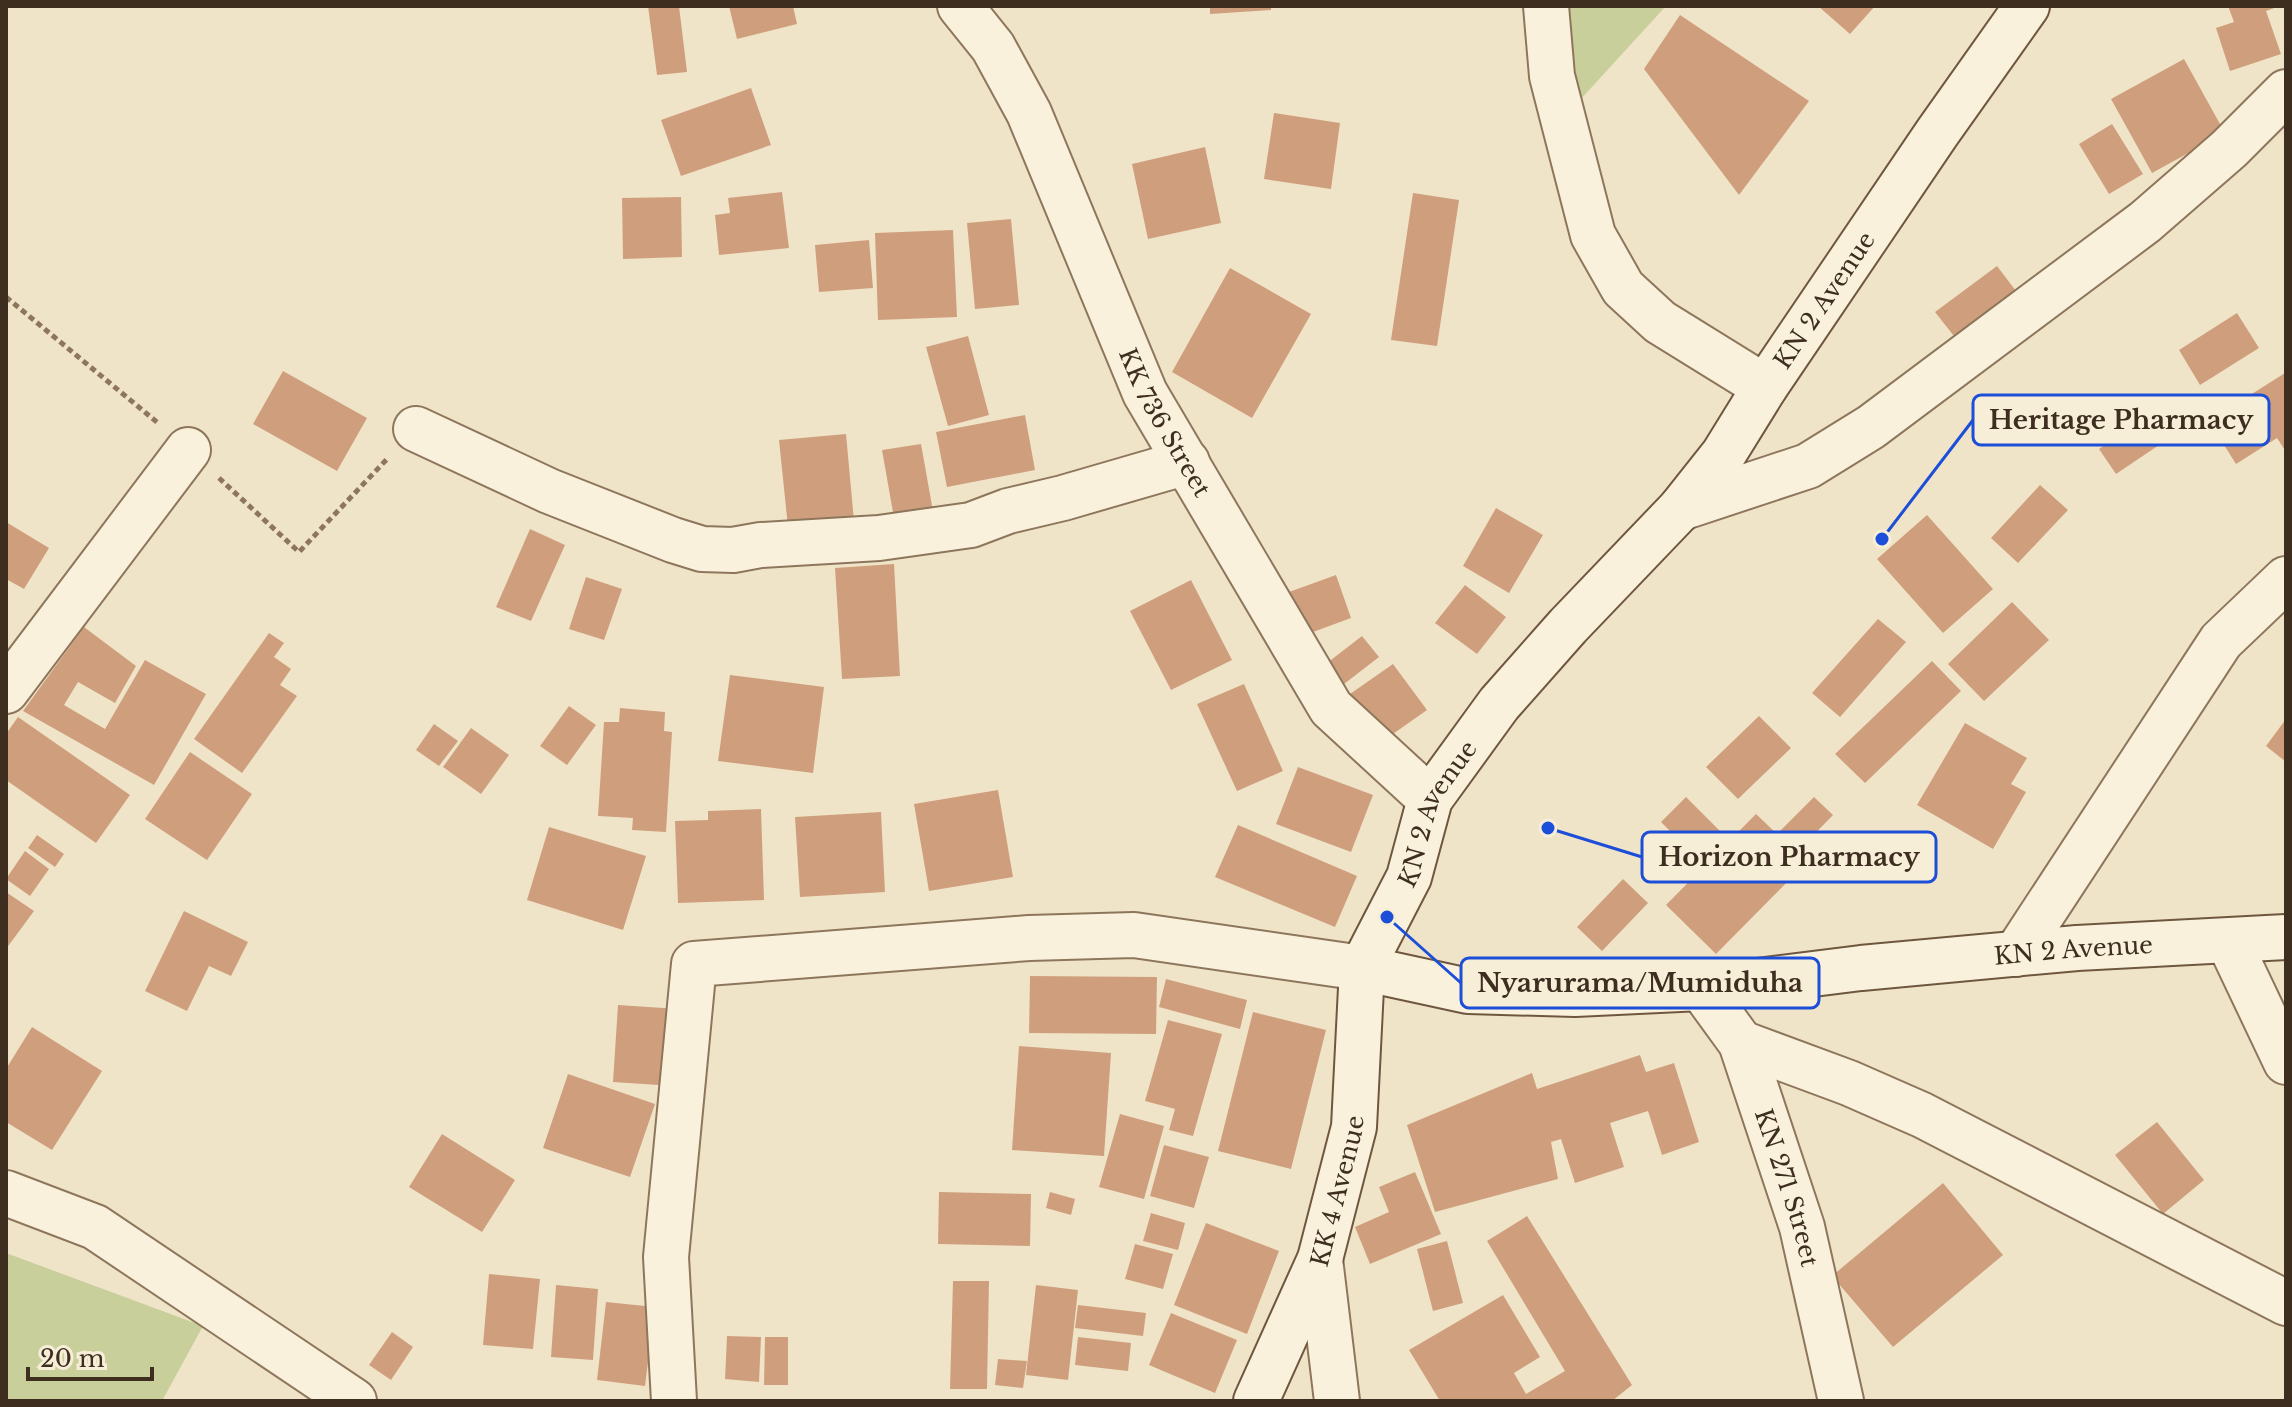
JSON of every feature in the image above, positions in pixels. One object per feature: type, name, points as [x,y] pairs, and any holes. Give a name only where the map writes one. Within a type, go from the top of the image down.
[{"type":"street","name":"KK 736 Street","points":[[960,6],[993,47],[1029,113],[1145,393],[1331,708],[1430,799]]},
{"type":"street","points":[[1546,6],[1552,76],[1593,235],[1623,288],[1660,322],[1765,387]]},
{"type":"street","name":"KN 2 Avenue","points":[[2027,6],[1765,387],[1723,455],[1681,508],[1568,626],[1499,704],[1430,799],[1409,877],[1362,968],[1468,991],[1575,994],[1701,988],[1861,968],[2077,948],[2286,937]]},
{"type":"street","points":[[1681,508],[1808,466],[1871,427],[2145,222],[2229,149],[2286,92]]},
{"type":"street","points":[[416,429],[549,491],[702,549],[733,550],[761,545],[879,538],[971,525],[1008,511],[1187,462]]},
{"type":"street","points":[[6,691],[188,450]]},
{"type":"street","points":[[2016,954],[2221,641],[2286,579]]},
{"type":"street","points":[[674,1401],[666,1257],[694,964],[1029,938],[1134,935],[1362,968]]},
{"type":"street","points":[[2229,942],[2286,1062]]},
{"type":"street","name":"KK 4 Avenue","points":[[1256,1401],[1320,1259],[1354,1127],[1362,968]]},
{"type":"street","name":"KN 271 Street","points":[[1701,988],[1741,1043],[1802,1227],[1841,1401]]},
{"type":"street","points":[[1741,1043],[1849,1083],[1922,1115],[2286,1303]]},
{"type":"street","points":[[6,1193],[95,1227],[354,1401]]},
{"type":"street","points":[[1320,1259],[1337,1401]]},
{"type":"green space","points":[[1557,6],[1666,6],[1580,100]]},
{"type":"green space","points":[[6,1253],[203,1326],[162,1401],[6,1401]]},
{"type":"building","points":[[648,6],[679,6],[687,72],[657,75]]},
{"type":"building","points":[[729,6],[793,6],[797,24],[737,39]]},
{"type":"building","points":[[1210,6],[1271,6],[1271,10],[1210,14]]},
{"type":"building","points":[[1818,6],[1875,6],[1850,34]]},
{"type":"building","points":[[2228,6],[2280,6],[2266,11],[2281,54],[2230,71],[2216,28],[2234,22]]},
{"type":"building","points":[[1680,15],[1809,101],[1739,195],[1644,69]]},
{"type":"building","points":[[2184,59],[2225,133],[2152,173],[2111,99]]},
{"type":"building","points":[[751,88],[771,145],[681,176],[661,120]]},
{"type":"building","points":[[1274,113],[1340,123],[1331,189],[1264,179]]},
{"type":"building","points":[[2112,124],[2143,174],[2109,194],[2079,144]]},
{"type":"building","points":[[1205,147],[1221,223],[1148,239],[1132,164]]},
{"type":"building","points":[[782,192],[789,248],[719,255],[715,215],[730,213],[728,198]]},
{"type":"building","points":[[1413,193],[1459,200],[1437,346],[1391,340]]},
{"type":"building","points":[[681,197],[682,257],[623,259],[622,198]]},
{"type":"building","points":[[1011,219],[1019,305],[975,309],[967,223]]},
{"type":"building","points":[[953,230],[957,317],[878,320],[875,233]]},
{"type":"building","points":[[869,240],[873,288],[819,292],[815,245]]},
{"type":"building","points":[[1997,266],[2022,299],[1961,345],[1935,312]]},
{"type":"building","points":[[1230,268],[1311,314],[1252,418],[1172,372]]},
{"type":"building","points":[[2237,313],[2259,348],[2200,385],[2179,350]]},
{"type":"building","points":[[968,336],[989,415],[948,426],[926,347]]},
{"type":"building","points":[[283,371],[367,418],[337,471],[253,424]]},
{"type":"building","points":[[2285,373],[2286,452],[2277,438],[2236,464],[2209,421]]},
{"type":"building","points":[[2154,412],[2171,437],[2116,474],[2099,449]]},
{"type":"building","points":[[1025,415],[1035,470],[947,487],[936,432]]},
{"type":"building","points":[[846,434],[854,521],[788,527],[779,440]]},
{"type":"building","points":[[921,444],[933,511],[894,518],[882,450]]},
{"type":"building","points":[[2040,485],[2068,510],[2018,563],[1991,538]]},
{"type":"building","points":[[1496,508],[1543,535],[1509,593],[1463,566]]},
{"type":"building","points":[[1927,515],[1993,589],[1943,633],[1877,559]]},
{"type":"building","points":[[6,522],[49,548],[24,589],[6,579]]},
{"type":"building","points":[[530,529],[565,545],[531,621],[496,607]]},
{"type":"building","points":[[894,564],[900,676],[842,679],[835,568]]},
{"type":"building","points":[[1336,575],[1351,618],[1294,639],[1278,596]]},
{"type":"building","points":[[586,577],[622,589],[604,640],[569,629]]},
{"type":"building","points":[[1191,580],[1232,660],[1171,690],[1130,611]]},
{"type":"building","points":[[1465,585],[1506,617],[1477,654],[1435,623]]},
{"type":"building","points":[[2012,602],[2049,640],[1984,701],[1948,664]]},
{"type":"building","points":[[1878,619],[1906,642],[1840,717],[1812,693]]},
{"type":"building","points":[[84,627],[136,666],[115,703],[78,682],[64,705],[105,729],[145,660],[206,694],[154,785],[23,711]]},
{"type":"building","points":[[269,633],[284,643],[274,657],[291,669],[280,685],[297,696],[242,773],[194,739]]},
{"type":"building","points":[[1362,636],[1379,657],[1335,691],[1318,670]]},
{"type":"building","points":[[1932,661],[1961,691],[1865,783],[1835,754]]},
{"type":"building","points":[[1393,664],[1427,710],[1383,741],[1350,694]]},
{"type":"building","points":[[730,675],[824,687],[813,773],[718,761]]},
{"type":"building","points":[[1244,684],[1283,771],[1237,791],[1197,704]]},
{"type":"building","points":[[569,706],[596,725],[567,765],[540,746]]},
{"type":"building","points":[[620,708],[665,712],[664,731],[672,732],[666,832],[632,830],[633,818],[598,816],[604,722],[619,722]]},
{"type":"building","points":[[1759,716],[1791,748],[1738,799],[1706,767]]},
{"type":"building","points":[[18,717],[130,795],[96,843],[6,780],[6,734]]},
{"type":"building","points":[[2286,719],[2286,762],[2266,746]]},
{"type":"building","points":[[1965,723],[2027,758],[2011,784],[2026,792],[1993,849],[1917,805]]},
{"type":"building","points":[[434,724],[458,741],[439,766],[416,750]]},
{"type":"building","points":[[471,728],[509,755],[481,794],[443,767]]},
{"type":"building","points":[[190,752],[252,794],[207,860],[145,819]]},
{"type":"building","points":[[1298,767],[1373,795],[1351,852],[1276,824]]},
{"type":"building","points":[[998,790],[1013,877],[929,891],[914,804]]},
{"type":"building","points":[[1686,797],[1720,831],[1670,882],[1645,858],[1671,832],[1661,822]]},
{"type":"building","points":[[1814,797],[1833,815],[1796,853],[1806,863],[1716,954],[1666,905],[1756,814],[1777,834]]},
{"type":"building","points":[[761,809],[764,900],[678,903],[675,821],[708,820],[708,811]]},
{"type":"building","points":[[881,812],[885,892],[800,897],[795,817]]},
{"type":"building","points":[[1238,825],[1357,876],[1335,927],[1215,877]]},
{"type":"building","points":[[549,827],[646,856],[623,930],[527,900]]},
{"type":"building","points":[[37,835],[64,854],[55,867],[28,848]]},
{"type":"building","points":[[25,851],[49,869],[30,896],[6,879]]},
{"type":"building","points":[[1623,879],[1648,903],[1602,951],[1577,927]]},
{"type":"building","points":[[6,892],[34,911],[6,949]]},
{"type":"building","points":[[184,911],[248,942],[231,976],[209,966],[187,1011],[145,991]]},
{"type":"building","points":[[1030,976],[1157,977],[1156,1034],[1029,1033]]},
{"type":"building","points":[[1166,979],[1247,1000],[1240,1029],[1159,1007]]},
{"type":"building","points":[[618,1005],[679,1009],[674,1086],[613,1082]]},
{"type":"building","points":[[1253,1012],[1326,1030],[1291,1169],[1218,1151]]},
{"type":"building","points":[[1168,1020],[1222,1034],[1193,1136],[1169,1130],[1175,1109],[1145,1101]]},
{"type":"building","points":[[32,1027],[102,1071],[52,1150],[6,1122],[6,1069]]},
{"type":"building","points":[[1019,1046],[1111,1053],[1104,1156],[1012,1150]]},
{"type":"building","points":[[1640,1055],[1646,1072],[1674,1063],[1699,1142],[1662,1155],[1648,1111],[1610,1123],[1624,1167],[1575,1183],[1561,1139],[1551,1142],[1558,1179],[1435,1212],[1407,1125],[1532,1073],[1537,1089]]},
{"type":"building","points":[[568,1074],[655,1104],[630,1177],[543,1148]]},
{"type":"building","points":[[1120,1114],[1164,1126],[1144,1199],[1099,1187]]},
{"type":"building","points":[[2157,1122],[2204,1180],[2163,1214],[2115,1155]]},
{"type":"building","points":[[442,1134],[515,1180],[482,1232],[409,1187]]},
{"type":"building","points":[[1164,1145],[1209,1157],[1194,1208],[1150,1196]]},
{"type":"building","points":[[1415,1172],[1441,1234],[1370,1264],[1355,1227],[1389,1212],[1379,1187]]},
{"type":"building","points":[[1943,1183],[2003,1255],[1893,1347],[1832,1276]]},
{"type":"building","points":[[939,1192],[1031,1194],[1030,1246],[938,1244]]},
{"type":"building","points":[[1050,1192],[1075,1199],[1071,1215],[1046,1208]]},
{"type":"building","points":[[1151,1213],[1185,1223],[1178,1250],[1143,1241]]},
{"type":"building","points":[[1527,1216],[1632,1385],[1612,1401],[1440,1401],[1409,1350],[1503,1295],[1540,1357],[1514,1373],[1526,1394],[1565,1371],[1487,1241]]},
{"type":"building","points":[[1206,1223],[1279,1251],[1247,1334],[1174,1305]]},
{"type":"building","points":[[1447,1241],[1463,1303],[1433,1311],[1417,1249]]},
{"type":"building","points":[[1135,1244],[1173,1254],[1163,1289],[1125,1279]]},
{"type":"building","points":[[489,1274],[540,1279],[533,1349],[483,1345]]},
{"type":"building","points":[[953,1281],[989,1281],[987,1389],[950,1389]]},
{"type":"building","points":[[556,1285],[598,1289],[593,1360],[551,1357]]},
{"type":"building","points":[[1036,1285],[1078,1290],[1068,1380],[1026,1375]]},
{"type":"building","points":[[606,1302],[655,1307],[645,1386],[597,1380]]},
{"type":"building","points":[[1078,1305],[1146,1313],[1143,1336],[1075,1328]]},
{"type":"building","points":[[1171,1313],[1237,1340],[1215,1393],[1149,1365]]},
{"type":"building","points":[[392,1332],[413,1347],[391,1380],[369,1365]]},
{"type":"building","points":[[727,1336],[761,1337],[759,1382],[725,1379]]},
{"type":"building","points":[[765,1337],[788,1337],[788,1385],[764,1385]]},
{"type":"building","points":[[1078,1337],[1131,1343],[1128,1371],[1075,1365]]},
{"type":"building","points":[[998,1359],[1027,1361],[1023,1388],[995,1385]]},
{"type":"place","name":"Heritage Pharmacy","points":[[1882,539]]},
{"type":"place","name":"Horizon Pharmacy","points":[[1548,828]]},
{"type":"place","name":"Nyarurama/Mumiduha","points":[[1387,917]]}]
